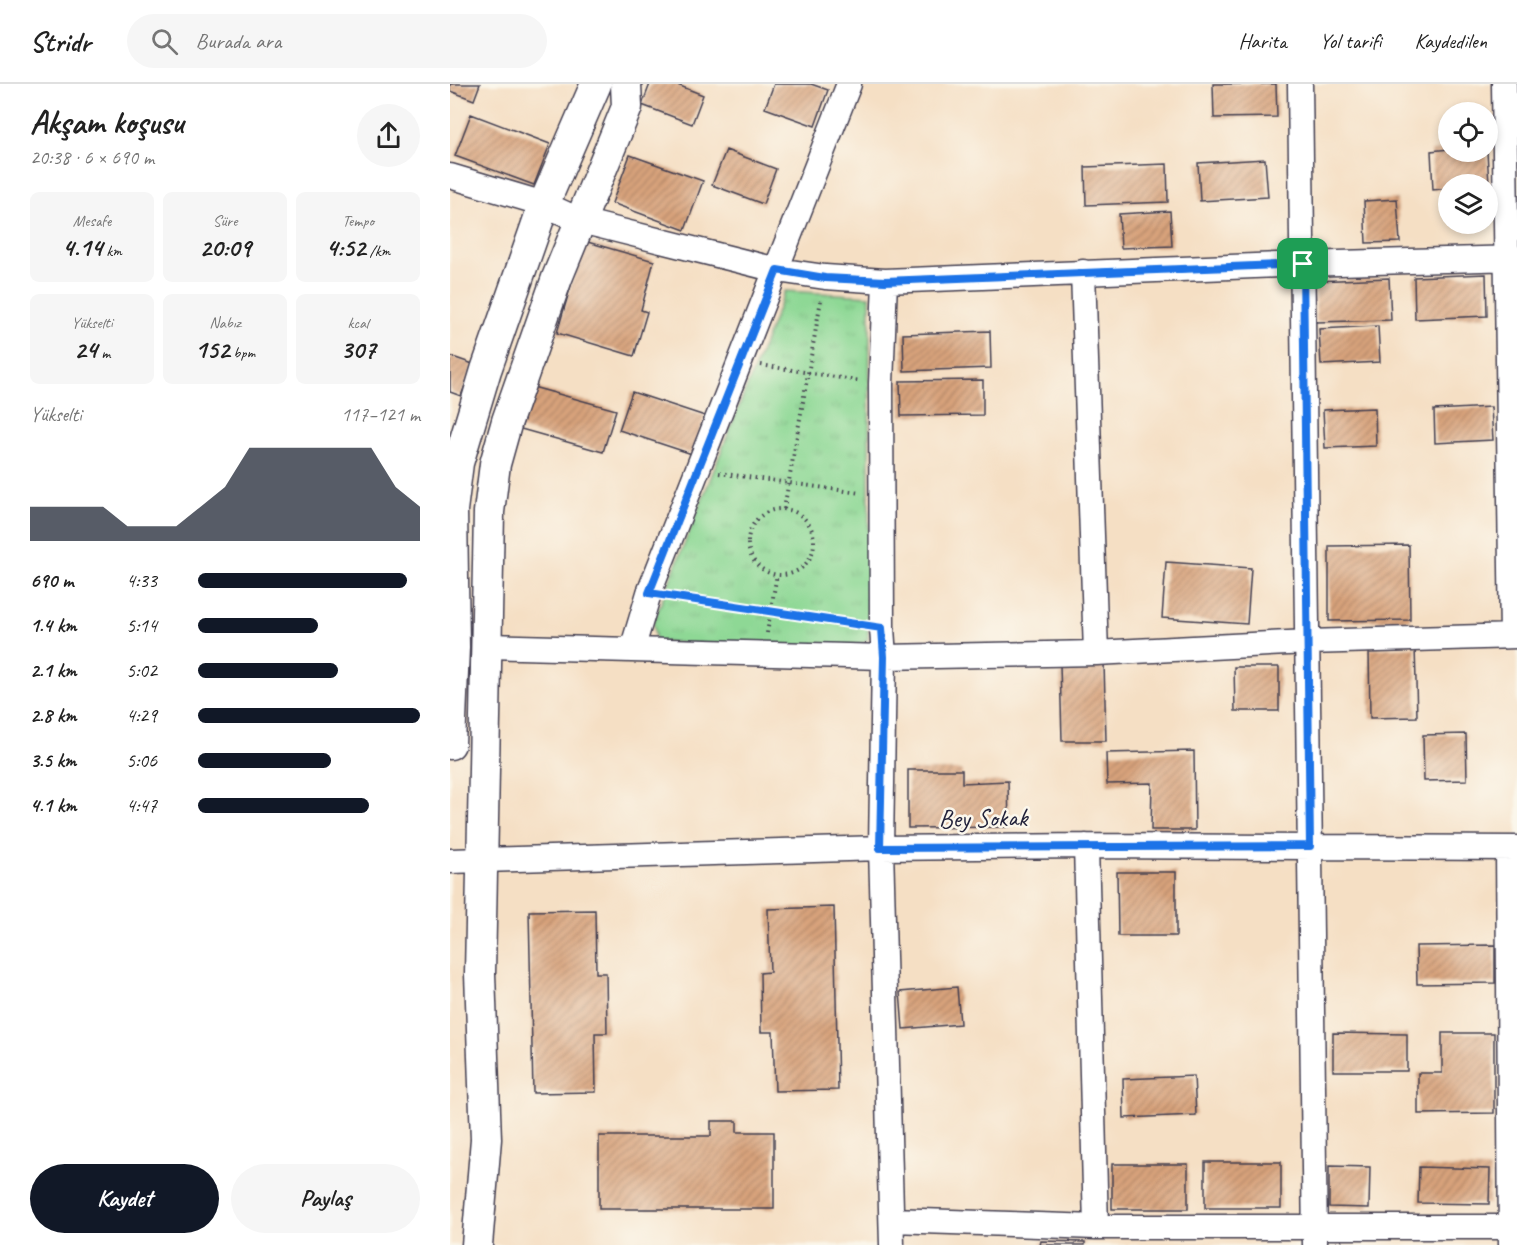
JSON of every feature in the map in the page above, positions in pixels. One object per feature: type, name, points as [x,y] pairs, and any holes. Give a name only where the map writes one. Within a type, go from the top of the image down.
[{"type":"street","points":[[450,744],[452,510],[458,463],[486,370],[544,204],[596,84]]},
{"type":"street","points":[[477,1245],[486,1139],[480,974],[489,512],[495,464],[507,421],[557,278],[627,108],[626,84]]},
{"type":"street","points":[[632,650],[649,593],[849,84]]},
{"type":"street","points":[[1300,84],[1315,1235]]},
{"type":"street","points":[[487,646],[884,657],[1096,653],[1308,642],[1514,636],[1512,258],[1504,84]]},
{"type":"street","points":[[450,176],[544,204],[581,221],[777,270],[825,278],[885,281],[1512,258]]},
{"type":"street","points":[[1083,272],[1096,653]]},
{"type":"street","points":[[885,281],[881,384],[884,657],[880,848],[892,1245]]},
{"type":"street","points":[[1086,846],[1096,1227]]},
{"type":"street","name":"Bey Sokak","points":[[450,861],[880,848],[1310,846],[1512,848]]},
{"type":"street","points":[[892,1220],[1315,1235],[1513,1233],[1512,848]]},
{"type":"path","points":[[784,509],[825,278]]},
{"type":"path","points":[[739,362],[881,384]]},
{"type":"path","points":[[697,470],[883,497]]},
{"type":"path","points":[[784,509],[803,517],[813,535],[813,545],[811,555],[805,564],[787,574],[777,574],[766,571],[750,555],[749,532],[754,522],[762,514],[784,509]]},
{"type":"path","points":[[764,654],[769,611],[777,574]]},
{"type":"path","points":[[649,593],[882,628]]},
{"type":"green space","points":[[785,291],[870,296],[868,639],[856,648],[656,642],[653,623]]},
{"type":"building","points":[[450,84],[480,84],[474,100],[450,91]]},
{"type":"building","points":[[650,84],[675,84],[703,95],[692,124],[642,105]]},
{"type":"building","points":[[774,84],[811,84],[828,90],[815,126],[765,108]]},
{"type":"building","points":[[1213,84],[1276,84],[1277,117],[1214,118]]},
{"type":"building","points":[[471,114],[550,144],[534,185],[455,156]]},
{"type":"building","points":[[726,150],[776,169],[763,204],[712,185]]},
{"type":"building","points":[[1438,150],[1438,162],[1488,162],[1488,174],[1438,174],[1438,189],[1433,190],[1431,151]]},
{"type":"building","points":[[630,155],[703,181],[685,230],[612,203]]},
{"type":"building","points":[[1265,159],[1268,197],[1200,201],[1198,163]]},
{"type":"building","points":[[1167,164],[1168,202],[1086,205],[1085,167]]},
{"type":"building","points":[[1397,199],[1400,242],[1366,243],[1364,201]]},
{"type":"building","points":[[1170,211],[1172,246],[1121,248],[1119,214]]},
{"type":"building","points":[[584,241],[654,261],[641,310],[647,312],[634,356],[557,333]]},
{"type":"building","points":[[1486,274],[1487,316],[1415,319],[1414,277]]},
{"type":"building","points":[[1389,278],[1391,320],[1316,322],[1315,281]]},
{"type":"building","points":[[1378,326],[1380,362],[1321,365],[1319,329]]},
{"type":"building","points":[[990,331],[991,368],[904,371],[903,334]]},
{"type":"building","points":[[450,356],[473,364],[461,396],[450,392]]},
{"type":"building","points":[[983,380],[983,415],[901,416],[900,381]]},
{"type":"building","points":[[533,387],[616,410],[603,452],[521,429]]},
{"type":"building","points":[[632,392],[705,416],[692,454],[619,430]]},
{"type":"building","points":[[1491,407],[1493,440],[1435,443],[1434,410]]},
{"type":"building","points":[[1375,408],[1376,446],[1325,448],[1323,410]]},
{"type":"building","points":[[1409,545],[1410,620],[1329,621],[1329,546]]},
{"type":"building","points":[[1166,562],[1251,568],[1247,624],[1162,618]]},
{"type":"building","points":[[1415,647],[1417,717],[1370,718],[1369,649]]},
{"type":"building","points":[[1104,663],[1106,741],[1062,741],[1060,664]]},
{"type":"building","points":[[1234,667],[1279,667],[1279,711],[1235,711]]},
{"type":"building","points":[[1466,734],[1467,780],[1424,781],[1423,735]]},
{"type":"building","points":[[1194,751],[1195,830],[1151,830],[1152,783],[1107,784],[1106,753]]},
{"type":"building","points":[[908,770],[962,770],[962,783],[1008,781],[1009,827],[908,828]]},
{"type":"building","points":[[1117,872],[1176,872],[1176,936],[1118,936]]},
{"type":"building","points":[[834,907],[838,1090],[775,1091],[773,1032],[761,1032],[760,973],[770,972],[768,909]]},
{"type":"building","points":[[595,910],[596,973],[606,973],[607,1033],[595,1033],[596,1092],[533,1093],[529,911]]},
{"type":"building","points":[[1495,945],[1495,983],[1417,984],[1416,946]]},
{"type":"building","points":[[957,987],[960,1024],[903,1029],[900,992]]},
{"type":"building","points":[[1333,1033],[1407,1034],[1407,1071],[1333,1071]]},
{"type":"building","points":[[1442,1033],[1494,1033],[1494,1113],[1418,1114],[1418,1073],[1442,1073]]},
{"type":"building","points":[[1194,1076],[1196,1115],[1124,1118],[1123,1079]]},
{"type":"building","points":[[711,1121],[737,1121],[737,1132],[774,1132],[774,1209],[599,1209],[599,1136],[711,1136]]},
{"type":"building","points":[[1205,1162],[1281,1162],[1281,1208],[1205,1208]]},
{"type":"building","points":[[1112,1164],[1188,1164],[1188,1209],[1112,1209]]},
{"type":"building","points":[[1329,1166],[1370,1167],[1369,1208],[1329,1207]]},
{"type":"building","points":[[1419,1167],[1490,1169],[1489,1204],[1418,1203]]},
{"type":"building","points":[[1041,1241],[1085,1242],[1085,1245],[1040,1245]]},
{"type":"route","points":[[1303,264],[1310,846],[880,848],[884,657],[882,628],[649,593],[777,270],[825,278],[885,281],[1303,264]]}]
